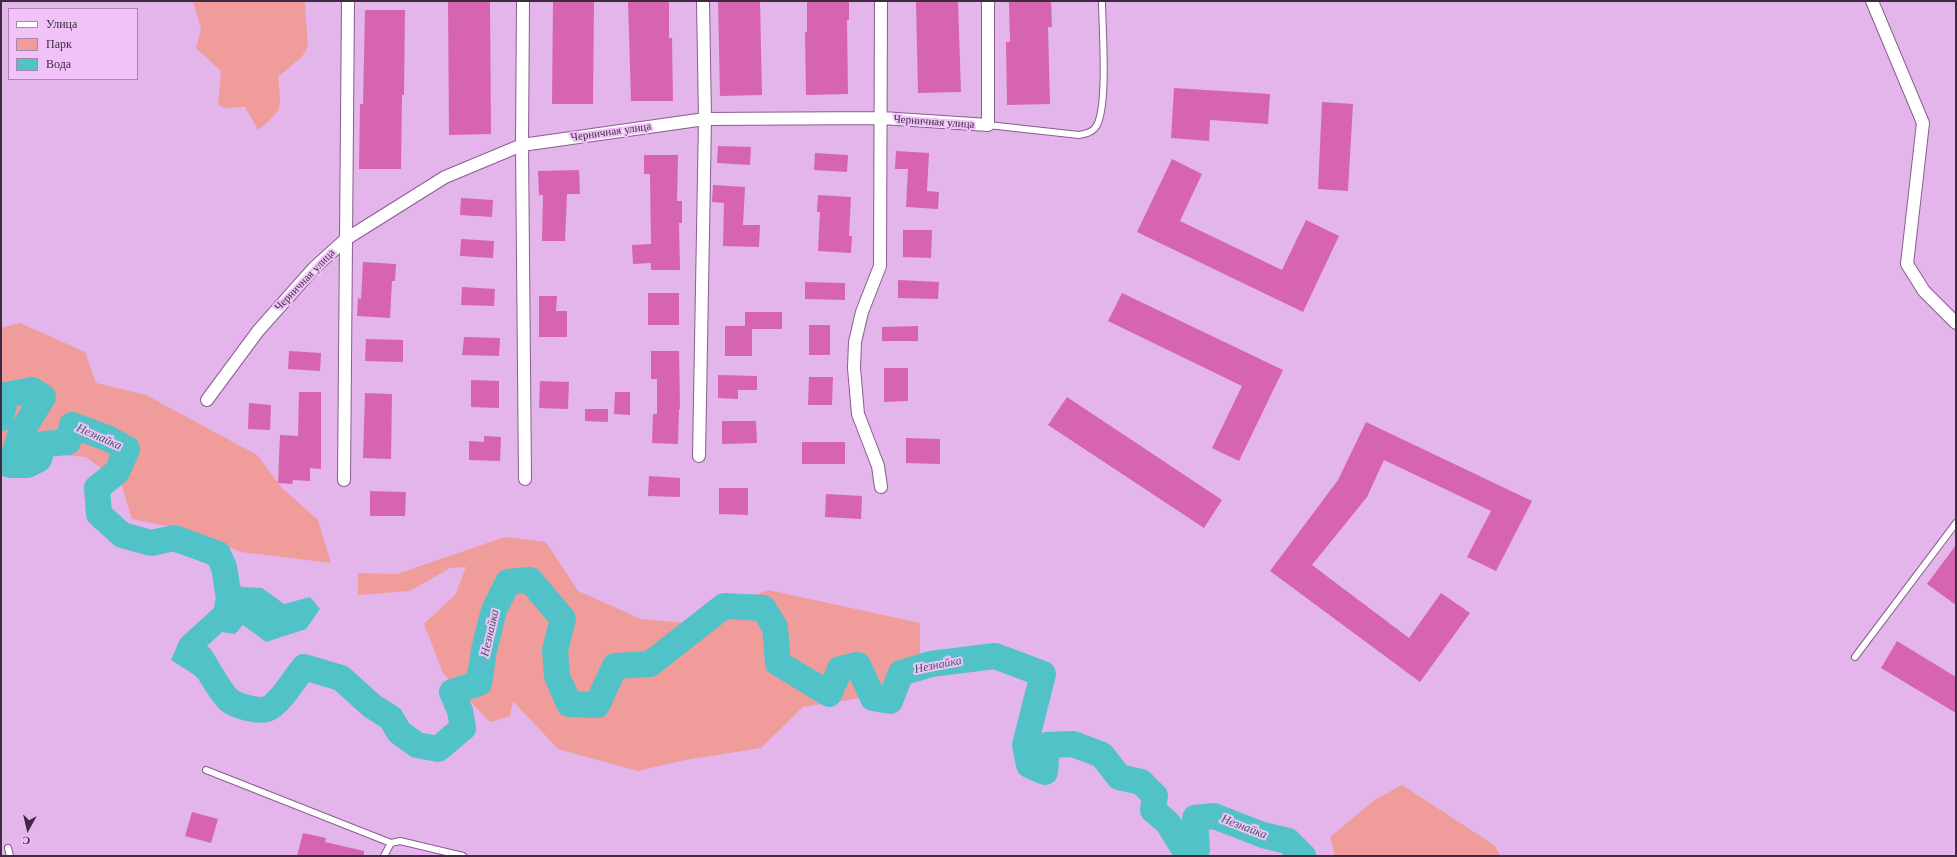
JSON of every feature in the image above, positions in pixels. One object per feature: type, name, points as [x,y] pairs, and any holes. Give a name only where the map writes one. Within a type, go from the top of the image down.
[{"type":"street","points":[[344,480],[348,1]]},
{"type":"street","points":[[523,1],[522,145],[525,479]]},
{"type":"street","points":[[699,456],[705,118],[703,1]]},
{"type":"street","points":[[881,1],[882,118],[880,266],[862,312],[855,342],[854,368],[858,414],[878,466],[881,487]]},
{"type":"street","name":"Черничная улица","points":[[207,400],[258,331],[314,268],[346,239],[445,177],[522,145],[705,118],[882,118],[988,125],[988,1]]},
{"type":"street","points":[[1872,1],[1923,123],[1907,264],[1924,291],[1956,323]]},
{"type":"lane","points":[[988,125],[1078,135],[1088,133],[1096,127],[1103,99],[1102,1]]},
{"type":"lane","points":[[1855,657],[1956,524]]},
{"type":"lane","points":[[206,770],[391,843],[400,841],[463,856]]},
{"type":"lane","points":[[384,856],[391,843]]},
{"type":"lane","points":[[8,848],[10,856]]},
{"type":"green space","points":[[193,1],[304,1],[308,46],[302,57],[278,77],[280,95],[279,107],[273,117],[258,130],[245,107],[223,108],[218,104],[221,71],[196,48],[201,29]]},
{"type":"green space","points":[[20,323],[85,352],[96,383],[146,395],[257,455],[282,488],[318,520],[331,563],[241,552],[187,530],[132,519],[121,483],[86,457],[33,452],[1,452],[1,328]]},
{"type":"green space","points":[[505,537],[546,542],[578,591],[641,619],[686,623],[768,590],[920,623],[920,679],[855,699],[803,707],[761,748],[685,760],[638,771],[558,749],[513,701],[510,716],[490,722],[443,673],[424,624],[455,595],[466,567],[450,568],[410,591],[358,595],[358,573],[397,574]]},
{"type":"green space","points":[[1402,785],[1494,845],[1501,856],[1335,856],[1330,837],[1376,799]]},
{"type":"water","points":[[231,563],[241,587],[262,588],[284,604],[310,597],[320,609],[306,629],[266,642],[243,625],[235,634],[222,632],[207,646],[224,686],[212,691],[193,674],[171,660],[180,639],[214,608],[219,577]]},
{"type":"building","points":[[553,1],[594,1],[593,104],[552,104]]},
{"type":"building","points":[[628,1],[669,1],[669,38],[672,38],[673,101],[631,101]]},
{"type":"building","points":[[718,1],[760,1],[762,95],[720,96]]},
{"type":"building","points":[[807,1],[849,1],[849,20],[847,20],[848,94],[806,95],[805,32],[807,32]]},
{"type":"building","points":[[916,1],[958,1],[961,92],[918,93]]},
{"type":"building","points":[[1009,1],[1051,1],[1052,27],[1048,27],[1050,104],[1007,105],[1006,42],[1010,42]]},
{"type":"building","points":[[448,2],[490,2],[491,134],[449,135]]},
{"type":"building","points":[[365,10],[405,10],[401,169],[359,169],[360,104],[363,104]]},
{"type":"building","points":[[1174,88],[1270,94],[1268,124],[1210,120],[1209,141],[1171,138]]},
{"type":"building","points":[[1322,102],[1353,104],[1348,191],[1318,189]]},
{"type":"building","points":[[718,146],[751,147],[750,165],[717,163]]},
{"type":"building","points":[[896,151],[929,153],[927,191],[939,192],[938,209],[906,207],[908,169],[895,169]]},
{"type":"building","points":[[815,153],[848,155],[847,172],[814,170]]},
{"type":"building","points":[[644,155],[678,155],[677,201],[682,201],[682,223],[679,223],[680,270],[651,270],[651,263],[633,264],[632,245],[651,244],[650,174],[644,174]]},
{"type":"building","points":[[1172,159],[1202,174],[1180,221],[1282,270],[1306,220],[1339,236],[1303,312],[1137,232]]},
{"type":"building","points":[[579,170],[580,194],[567,194],[565,241],[542,241],[543,195],[539,195],[538,171]]},
{"type":"building","points":[[713,185],[745,187],[743,225],[760,225],[759,247],[723,246],[724,203],[712,202]]},
{"type":"building","points":[[818,195],[851,197],[849,236],[852,236],[851,253],[818,251],[820,212],[817,212]]},
{"type":"building","points":[[461,198],[493,200],[492,217],[460,215]]},
{"type":"building","points":[[903,230],[932,230],[931,258],[903,257]]},
{"type":"building","points":[[461,239],[494,241],[493,258],[460,256]]},
{"type":"building","points":[[363,262],[396,264],[395,281],[392,281],[390,318],[357,316],[358,298],[361,299]]},
{"type":"building","points":[[898,280],[939,282],[938,299],[898,298]]},
{"type":"building","points":[[805,282],[845,283],[845,300],[805,299]]},
{"type":"building","points":[[462,287],[495,289],[494,306],[461,305]]},
{"type":"building","points":[[648,293],[679,293],[679,325],[648,325]]},
{"type":"building","points":[[1122,293],[1283,370],[1239,461],[1212,448],[1242,386],[1108,321]]},
{"type":"building","points":[[539,296],[557,296],[556,311],[567,311],[567,337],[539,337]]},
{"type":"building","points":[[745,312],[782,312],[782,329],[752,329],[752,356],[725,356],[725,326],[745,326]]},
{"type":"building","points":[[809,325],[830,325],[830,355],[809,355]]},
{"type":"building","points":[[918,326],[918,341],[882,341],[882,327]]},
{"type":"building","points":[[464,337],[500,338],[499,356],[462,355]]},
{"type":"building","points":[[366,339],[403,340],[403,362],[365,361]]},
{"type":"building","points":[[289,351],[321,353],[320,371],[288,369]]},
{"type":"building","points":[[651,351],[679,351],[680,409],[678,444],[652,443],[653,414],[657,414],[657,379],[651,379]]},
{"type":"building","points":[[884,368],[908,368],[908,401],[884,402]]},
{"type":"building","points":[[718,375],[757,376],[757,390],[738,390],[738,399],[718,398]]},
{"type":"building","points":[[809,377],[833,377],[832,405],[808,405]]},
{"type":"building","points":[[471,380],[499,381],[499,408],[471,407]]},
{"type":"building","points":[[540,381],[569,382],[568,409],[539,408]]},
{"type":"building","points":[[299,392],[321,392],[321,469],[310,468],[310,481],[293,480],[292,484],[278,483],[280,435],[298,436]]},
{"type":"building","points":[[615,392],[630,392],[630,415],[614,414]]},
{"type":"building","points":[[365,393],[392,394],[391,459],[363,458]]},
{"type":"building","points":[[1067,397],[1222,500],[1204,528],[1048,425]]},
{"type":"building","points":[[249,403],[271,405],[270,430],[248,429]]},
{"type":"building","points":[[585,409],[608,409],[608,422],[585,421]]},
{"type":"building","points":[[722,421],[756,421],[757,443],[722,444]]},
{"type":"building","points":[[1366,422],[1532,501],[1496,571],[1467,557],[1491,511],[1384,460],[1367,497],[1312,565],[1409,638],[1441,593],[1470,613],[1420,682],[1270,571],[1338,480]]},
{"type":"building","points":[[484,436],[501,437],[500,461],[469,460],[469,441],[484,442]]},
{"type":"building","points":[[906,438],[940,439],[940,464],[906,463]]},
{"type":"building","points":[[802,442],[845,442],[845,464],[802,464]]},
{"type":"building","points":[[649,476],[680,478],[680,497],[648,496]]},
{"type":"building","points":[[719,488],[748,488],[748,515],[719,514]]},
{"type":"building","points":[[370,491],[406,492],[405,516],[370,516]]},
{"type":"building","points":[[826,494],[862,496],[861,519],[825,517]]},
{"type":"building","points":[[1956,545],[1956,605],[1927,584]]},
{"type":"building","points":[[1897,641],[1956,677],[1956,713],[1881,668]]},
{"type":"building","points":[[192,812],[218,819],[211,843],[185,836]]},
{"type":"building","points":[[303,833],[326,838],[325,842],[364,851],[364,856],[297,856]]},
{"type":"waterway","name":"Незнайка","points":[[1,418],[6,395],[32,390],[43,397],[21,433],[10,465],[27,465],[39,459],[44,444],[68,442],[72,425],[107,438],[127,449],[117,472],[97,488],[99,514],[122,535],[151,543],[174,538],[218,554],[224,567],[230,605]]},
{"type":"waterway","name":"Незнайка","points":[[201,658],[218,686],[229,700],[253,709],[267,709],[277,702],[304,667],[341,678],[372,706],[391,718],[399,732],[417,745],[438,749],[463,728],[460,711],[452,692],[479,683],[484,650],[494,610],[508,582],[530,580],[563,619],[555,650],[557,676],[569,704],[597,705],[615,666],[650,664],[724,606],[763,608],[775,627],[778,663],[829,694],[840,669],[858,665],[873,698],[890,701],[901,673],[931,664],[995,656],[1043,674],[1025,745],[1029,765],[1045,772],[1047,745],[1073,744],[1102,755],[1119,777],[1141,782],[1155,796],[1153,810],[1168,823],[1188,856]]},
{"type":"waterway","name":"Незнайка","points":[[1189,856],[1197,849],[1195,818],[1214,816],[1263,835],[1288,841],[1303,856]]}]
